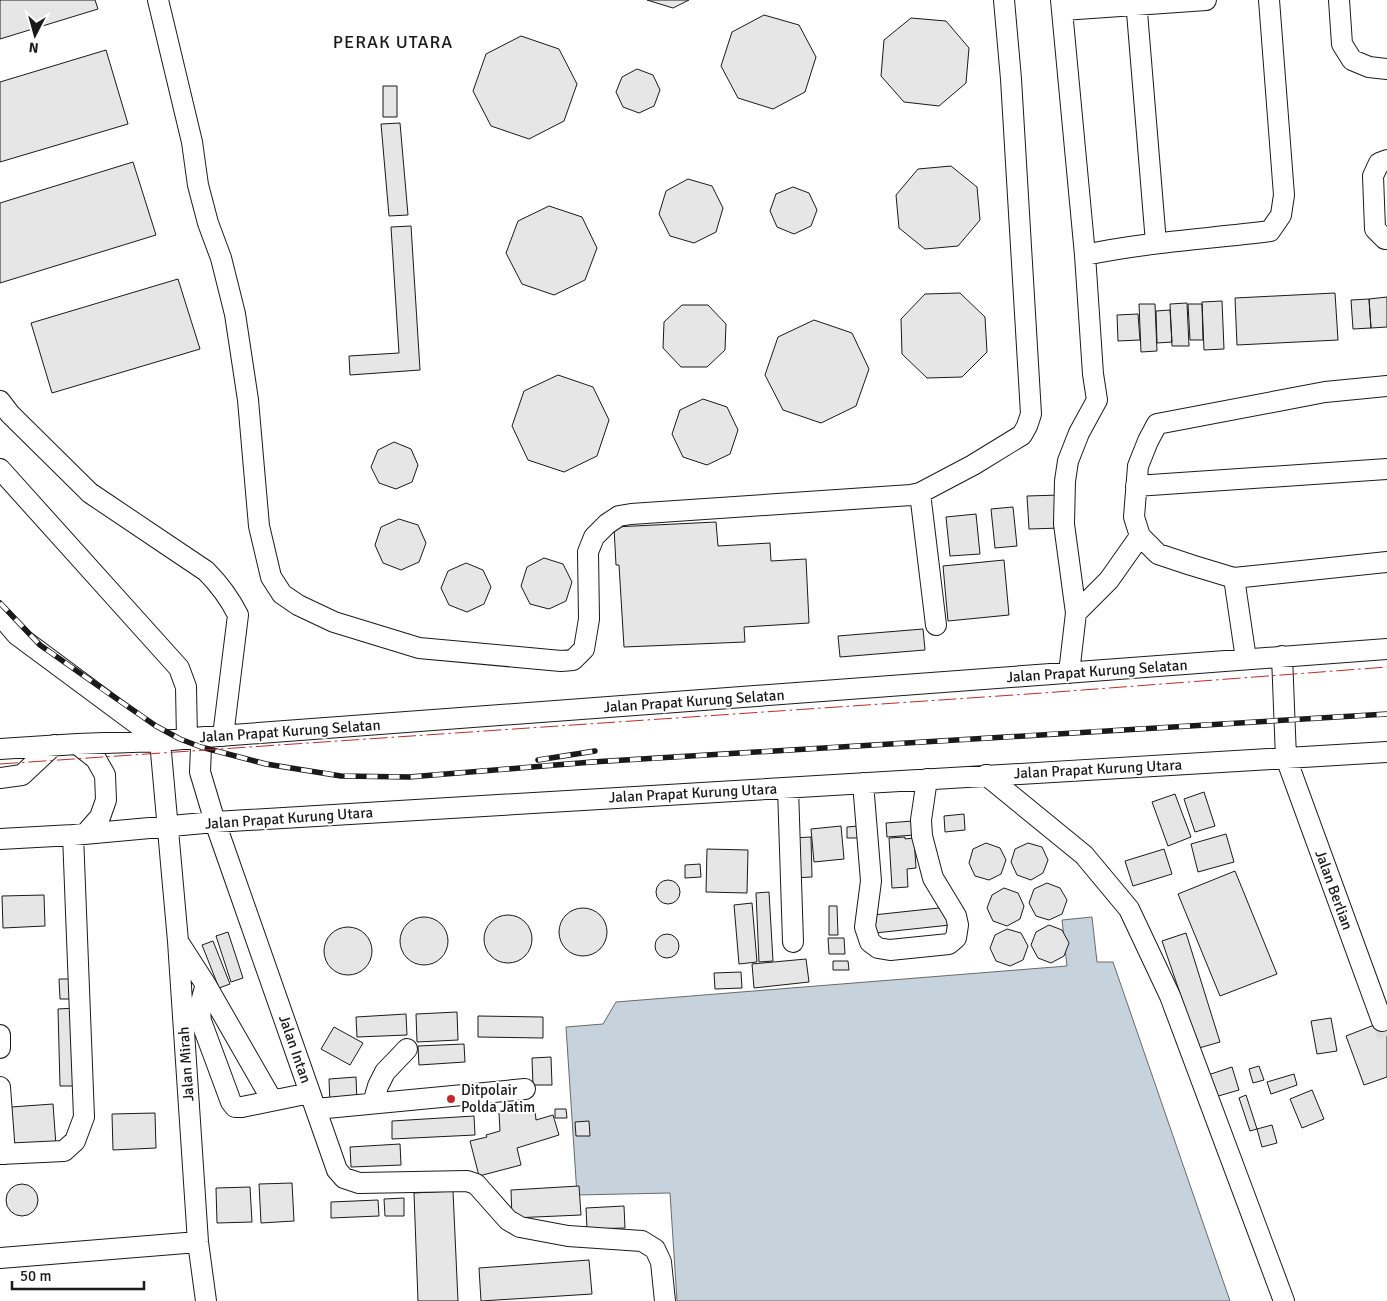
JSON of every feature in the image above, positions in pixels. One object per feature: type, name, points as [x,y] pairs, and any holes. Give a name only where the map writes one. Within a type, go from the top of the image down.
[{"type":"street","points":[[158,0],[192,142],[198,185],[208,224],[221,258],[235,314],[248,400],[259,526],[271,577],[282,594],[298,605],[334,622],[419,648],[561,662],[573,660],[584,649],[589,619],[588,552],[594,537],[607,524],[619,516],[920,493],[973,465],[1022,435],[1031,414],[1011,79],[1004,0]]},
{"type":"street","points":[[1069,673],[1076,614],[1064,524],[1065,481],[1068,461],[1079,433],[1097,400],[1093,374],[1085,255],[1062,5],[1206,0]]},
{"type":"street","points":[[1085,255],[1156,244],[1270,231],[1281,215],[1284,195],[1269,0]]},
{"type":"street","points":[[1339,0],[1342,44],[1352,60],[1370,67],[1387,68]]},
{"type":"street","points":[[1136,2],[1156,244]]},
{"type":"street","points":[[1387,160],[1378,163],[1373,176],[1374,229],[1387,239]]},
{"type":"street","points":[[1387,386],[1325,392],[1157,424],[1138,466],[1134,517],[1140,536],[1158,554],[1234,578],[1387,562]]},
{"type":"street","points":[[0,401],[10,414],[90,493],[206,571],[220,585],[231,601],[238,615],[205,737]]},
{"type":"street","points":[[0,469],[179,668],[205,737]]},
{"type":"street","points":[[1136,486],[1387,469]]},
{"type":"street","points":[[920,493],[936,625]]},
{"type":"street","points":[[1076,614],[1109,580],[1140,536]]},
{"type":"street","points":[[1234,578],[1246,659]]},
{"type":"street","points":[[0,615],[17,635],[160,741]]},
{"type":"street","name":"Jalan Prapat Kurung Selatan","points":[[0,749],[160,741],[1387,649]]},
{"type":"street","name":"Jalan Berlian","points":[[1282,656],[1286,758],[1382,1022]]},
{"type":"street","name":"Jalan Intan","points":[[205,737],[201,747],[200,772],[215,822],[337,1170],[344,1178],[359,1183],[467,1181],[476,1184],[508,1220],[520,1227],[568,1236],[642,1241],[655,1249],[661,1262],[665,1301]]},
{"type":"street","name":"Jalan Mirah","points":[[160,741],[178,941],[198,1242],[206,1301]]},
{"type":"street","points":[[0,1087],[3,1154],[64,1151],[75,1141],[84,1117],[79,834],[100,817],[106,800],[104,775],[96,759],[78,744]]},
{"type":"street","points":[[0,778],[22,775],[54,745]]},
{"type":"street","name":"Jalan Prapat Kurung Utara","points":[[0,839],[215,822],[1387,752]]},
{"type":"street","points":[[986,775],[1084,855],[1129,909],[1170,996],[1284,1301]]},
{"type":"street","points":[[864,783],[871,881],[864,927],[870,942],[878,948],[890,950],[949,944],[956,938],[958,925],[956,916],[933,878],[922,836],[921,820],[927,779]]},
{"type":"street","points":[[788,788],[793,942]]},
{"type":"street","points":[[178,941],[206,985],[272,1100]]},
{"type":"street","points":[[206,985],[200,1002],[201,1021],[231,1102],[235,1106],[242,1107],[272,1100],[373,1103],[525,1089]]},
{"type":"street","points":[[0,1035],[0,1048]]},
{"type":"street","points":[[373,1103],[385,1072],[407,1049]]},
{"type":"street","points":[[0,1258],[198,1242]]},
{"type":"shaded area","points":[[1092,917],[1097,962],[1113,962],[1230,1301],[677,1301],[670,1193],[577,1195],[566,1027],[603,1024],[616,1002],[1067,966],[1062,920]]},
{"type":"building","points":[[0,0],[95,0],[98,9],[0,39]]},
{"type":"building","points":[[647,0],[689,0],[673,8]]},
{"type":"building","points":[[764,15],[799,25],[816,57],[805,92],[773,109],[738,98],[721,66],[732,32]]},
{"type":"building","points":[[911,18],[946,21],[969,48],[966,83],[939,106],[904,102],[881,76],[884,40]]},
{"type":"building","points":[[521,36],[559,49],[577,84],[564,121],[529,139],[491,126],[473,91],[486,54]]},
{"type":"building","points":[[106,50],[128,124],[0,162],[0,82]]},
{"type":"building","points":[[637,69],[653,75],[660,90],[654,106],[639,113],[623,107],[616,92],[622,77]]},
{"type":"building","points":[[383,86],[397,86],[397,117],[383,117]]},
{"type":"building","points":[[400,123],[408,215],[389,216],[381,124]]},
{"type":"building","points":[[133,162],[156,235],[0,283],[0,203]]},
{"type":"building","points":[[951,166],[977,187],[980,220],[958,246],[925,249],[899,228],[896,195],[918,169]]},
{"type":"building","points":[[688,179],[712,186],[723,208],[716,232],[694,243],[670,236],[659,214],[666,191]]},
{"type":"building","points":[[793,187],[809,193],[817,210],[811,226],[794,234],[777,227],[770,211],[776,194]]},
{"type":"building","points":[[549,206],[582,217],[597,248],[585,280],[554,295],[522,284],[506,253],[518,221]]},
{"type":"building","points":[[411,226],[420,370],[350,375],[349,356],[399,353],[391,227]]},
{"type":"building","points":[[178,279],[200,349],[52,393],[31,323]]},
{"type":"building","points":[[960,293],[985,317],[987,352],[962,377],[927,378],[902,354],[901,319],[925,294]]},
{"type":"building","points":[[1335,293],[1338,340],[1237,345],[1235,298]]},
{"type":"building","points":[[1387,297],[1387,327],[1371,328],[1369,299]]},
{"type":"building","points":[[1369,299],[1371,328],[1353,329],[1351,300]]},
{"type":"building","points":[[1222,301],[1224,349],[1204,350],[1202,302]]},
{"type":"building","points":[[1187,303],[1189,346],[1172,346],[1170,304]]},
{"type":"building","points":[[1139,304],[1155,304],[1157,351],[1141,352]]},
{"type":"building","points":[[1188,304],[1202,304],[1203,340],[1190,340]]},
{"type":"building","points":[[682,305],[708,305],[726,324],[725,350],[707,367],[681,367],[663,348],[664,322]]},
{"type":"building","points":[[1170,310],[1172,342],[1157,343],[1156,311]]},
{"type":"building","points":[[1138,314],[1140,340],[1118,341],[1117,315]]},
{"type":"building","points":[[814,320],[852,333],[869,369],[856,406],[821,423],[783,410],[765,375],[778,337]]},
{"type":"building","points":[[558,375],[593,387],[609,420],[597,456],[564,472],[528,460],[512,426],[524,391]]},
{"type":"building","points":[[703,399],[727,407],[738,430],[730,454],[707,465],[683,457],[672,434],[680,410]]},
{"type":"building","points":[[394,442],[411,449],[418,465],[412,482],[396,489],[379,483],[371,467],[378,450]]},
{"type":"building","points":[[1060,495],[1061,528],[1029,529],[1027,496]]},
{"type":"building","points":[[1013,507],[1017,546],[995,548],[991,509]]},
{"type":"building","points":[[976,514],[980,554],[950,556],[946,517]]},
{"type":"building","points":[[399,519],[418,525],[426,543],[419,562],[401,570],[383,563],[375,545],[381,527]]},
{"type":"building","points":[[716,522],[718,546],[770,543],[771,561],[806,559],[809,623],[744,627],[745,642],[624,647],[619,565],[616,565],[614,527]]},
{"type":"building","points":[[544,558],[563,564],[572,582],[566,601],[549,609],[530,604],[521,586],[527,567]]},
{"type":"building","points":[[1004,560],[1009,615],[948,621],[943,566]]},
{"type":"building","points":[[466,563],[483,570],[491,587],[484,604],[467,612],[449,605],[441,588],[448,571]]},
{"type":"building","points":[[923,629],[925,650],[840,657],[838,636]]},
{"type":"building","points":[[1204,792],[1215,826],[1195,832],[1184,799]]},
{"type":"building","points":[[1175,794],[1191,837],[1168,846],[1152,802]]},
{"type":"building","points":[[964,814],[965,830],[945,832],[944,816]]},
{"type":"building","points":[[913,821],[914,835],[887,837],[886,823]]},
{"type":"building","points":[[841,826],[844,859],[814,862],[811,829]]},
{"type":"building","points":[[858,826],[859,838],[847,838],[847,827]]},
{"type":"building","points":[[1226,834],[1234,862],[1198,872],[1191,844]]},
{"type":"building","points":[[811,837],[812,877],[793,878],[792,838]]},
{"type":"building","points":[[905,837],[905,839],[914,838],[916,868],[907,869],[908,887],[892,888],[889,838]]},
{"type":"building","points":[[986,843],[1000,848],[1006,860],[1001,874],[989,880],[975,876],[969,863],[973,849]]},
{"type":"building","points":[[1028,843],[1042,847],[1048,860],[1043,873],[1031,880],[1017,875],[1011,862],[1015,849]]},
{"type":"building","points":[[707,849],[748,850],[747,893],[706,892]]},
{"type":"building","points":[[1164,849],[1172,874],[1133,886],[1125,861]]},
{"type":"building","points":[[700,864],[701,877],[685,878],[685,865]]},
{"type":"building","points":[[1235,871],[1277,974],[1220,996],[1178,894]]},
{"type":"building","points":[[668,880],[676,884],[680,892],[676,900],[668,904],[660,900],[656,892],[660,884]]},
{"type":"building","points":[[1047,883],[1060,888],[1067,900],[1062,914],[1049,920],[1036,916],[1029,903],[1034,889]]},
{"type":"building","points":[[1004,888],[1018,893],[1024,906],[1020,919],[1007,926],[993,921],[987,908],[992,895]]},
{"type":"building","points":[[769,892],[773,961],[759,962],[756,893]]},
{"type":"building","points":[[44,895],[45,926],[3,928],[2,896]]},
{"type":"building","points":[[752,903],[757,962],[739,964],[734,905]]},
{"type":"building","points":[[829,906],[837,906],[838,935],[829,935]]},
{"type":"building","points":[[948,907],[950,925],[875,933],[873,915]]},
{"type":"building","points":[[583,908],[592,910],[600,915],[605,923],[607,932],[605,941],[600,949],[592,954],[583,956],[574,954],[566,949],[561,941],[559,932],[561,923],[566,915],[574,910]]},
{"type":"building","points":[[508,915],[517,917],[525,922],[530,930],[532,939],[530,948],[525,956],[517,961],[508,963],[499,961],[491,956],[486,948],[484,939],[486,930],[491,922],[499,917]]},
{"type":"building","points":[[424,917],[433,919],[441,924],[446,932],[448,941],[446,950],[441,958],[433,963],[424,965],[415,963],[407,958],[402,950],[400,941],[402,932],[407,924],[415,919]]},
{"type":"building","points":[[1049,925],[1062,930],[1069,943],[1064,956],[1051,963],[1038,958],[1031,945],[1036,932]]},
{"type":"building","points":[[348,927],[357,929],[365,934],[370,942],[372,951],[370,960],[365,968],[357,973],[348,975],[339,973],[331,968],[326,960],[324,951],[326,942],[331,934],[339,929]]},
{"type":"building","points":[[1007,929],[1021,933],[1028,946],[1023,960],[1010,966],[996,961],[990,948],[995,935]]},
{"type":"building","points":[[228,932],[243,978],[231,982],[216,936]]},
{"type":"building","points":[[1186,933],[1220,1042],[1199,1048],[1162,941]]},
{"type":"building","points":[[667,934],[675,938],[679,946],[675,954],[667,958],[659,954],[655,946],[659,938]]},
{"type":"building","points":[[828,938],[844,938],[845,954],[829,954]]},
{"type":"building","points":[[213,941],[230,984],[219,988],[202,945]]},
{"type":"building","points":[[806,959],[809,982],[754,988],[752,964]]},
{"type":"building","points":[[833,961],[848,961],[849,970],[833,970]]},
{"type":"building","points":[[741,972],[742,988],[715,989],[714,973]]},
{"type":"building","points":[[59,979],[78,979],[79,999],[60,999]]},
{"type":"building","points":[[76,1008],[78,1086],[60,1086],[58,1009]]},
{"type":"building","points":[[457,1012],[458,1040],[417,1042],[416,1014]]},
{"type":"building","points":[[406,1014],[407,1035],[357,1037],[356,1017]]},
{"type":"building","points":[[478,1016],[543,1017],[543,1038],[478,1037]]},
{"type":"building","points":[[1331,1018],[1337,1051],[1317,1054],[1311,1021]]},
{"type":"building","points":[[1387,1020],[1387,1077],[1364,1085],[1346,1036]]},
{"type":"building","points":[[334,1027],[363,1043],[350,1065],[321,1049]]},
{"type":"building","points":[[464,1044],[465,1062],[419,1065],[418,1046]]},
{"type":"building","points":[[551,1057],[552,1085],[533,1085],[532,1058]]},
{"type":"building","points":[[1259,1066],[1264,1080],[1253,1083],[1249,1069]]},
{"type":"building","points":[[1232,1067],[1239,1090],[1215,1097],[1208,1075]]},
{"type":"building","points":[[1294,1074],[1297,1085],[1271,1094],[1267,1082]]},
{"type":"building","points":[[356,1077],[357,1102],[330,1104],[329,1079]]},
{"type":"building","points":[[1312,1090],[1324,1119],[1302,1128],[1290,1099]]},
{"type":"building","points":[[1246,1095],[1257,1129],[1250,1131],[1239,1098]]},
{"type":"building","points":[[53,1104],[56,1146],[14,1149],[11,1107]]},
{"type":"building","points":[[555,1109],[566,1109],[567,1118],[555,1118]]},
{"type":"building","points":[[535,1110],[536,1120],[553,1115],[559,1135],[517,1148],[521,1165],[479,1176],[470,1141],[487,1137],[486,1135],[500,1131],[499,1113]]},
{"type":"building","points":[[155,1113],[156,1148],[113,1150],[112,1114]]},
{"type":"building","points":[[474,1116],[475,1135],[392,1139],[392,1121]]},
{"type":"building","points":[[589,1121],[590,1136],[576,1136],[575,1122]]},
{"type":"building","points":[[1272,1125],[1277,1143],[1262,1147],[1257,1129]]},
{"type":"building","points":[[400,1144],[401,1165],[351,1167],[350,1147]]},
{"type":"building","points":[[292,1183],[294,1221],[261,1223],[259,1184]]},
{"type":"building","points":[[22,1184],[33,1189],[38,1200],[33,1211],[22,1216],[11,1211],[6,1200],[11,1189]]},
{"type":"building","points":[[579,1186],[581,1215],[512,1218],[511,1190]]},
{"type":"building","points":[[250,1187],[252,1222],[217,1223],[216,1188]]},
{"type":"building","points":[[453,1191],[458,1301],[418,1301],[414,1193]]},
{"type":"building","points":[[404,1198],[404,1216],[385,1216],[384,1199]]},
{"type":"building","points":[[378,1200],[379,1216],[331,1218],[331,1202]]},
{"type":"building","points":[[624,1206],[625,1228],[587,1229],[586,1208]]},
{"type":"building","points":[[589,1260],[592,1294],[481,1301],[479,1268]]},
{"type":"tunnel","points":[[1382,1021],[1387,1036]]},
{"type":"railway","points":[[0,603],[40,645],[156,726],[180,739],[201,747],[266,764],[341,776],[409,777],[592,762],[1387,714]]},
{"type":"railway","points":[[538,760],[595,751]]},
{"type":"power","points":[[0,764],[1043,693],[1387,667]]},
{"type":"place","name":"Ditpolair Polda Jatim","points":[[451,1099]]},
{"type":"district","name":"PERAK UTARA","points":[[393,42]]}]
